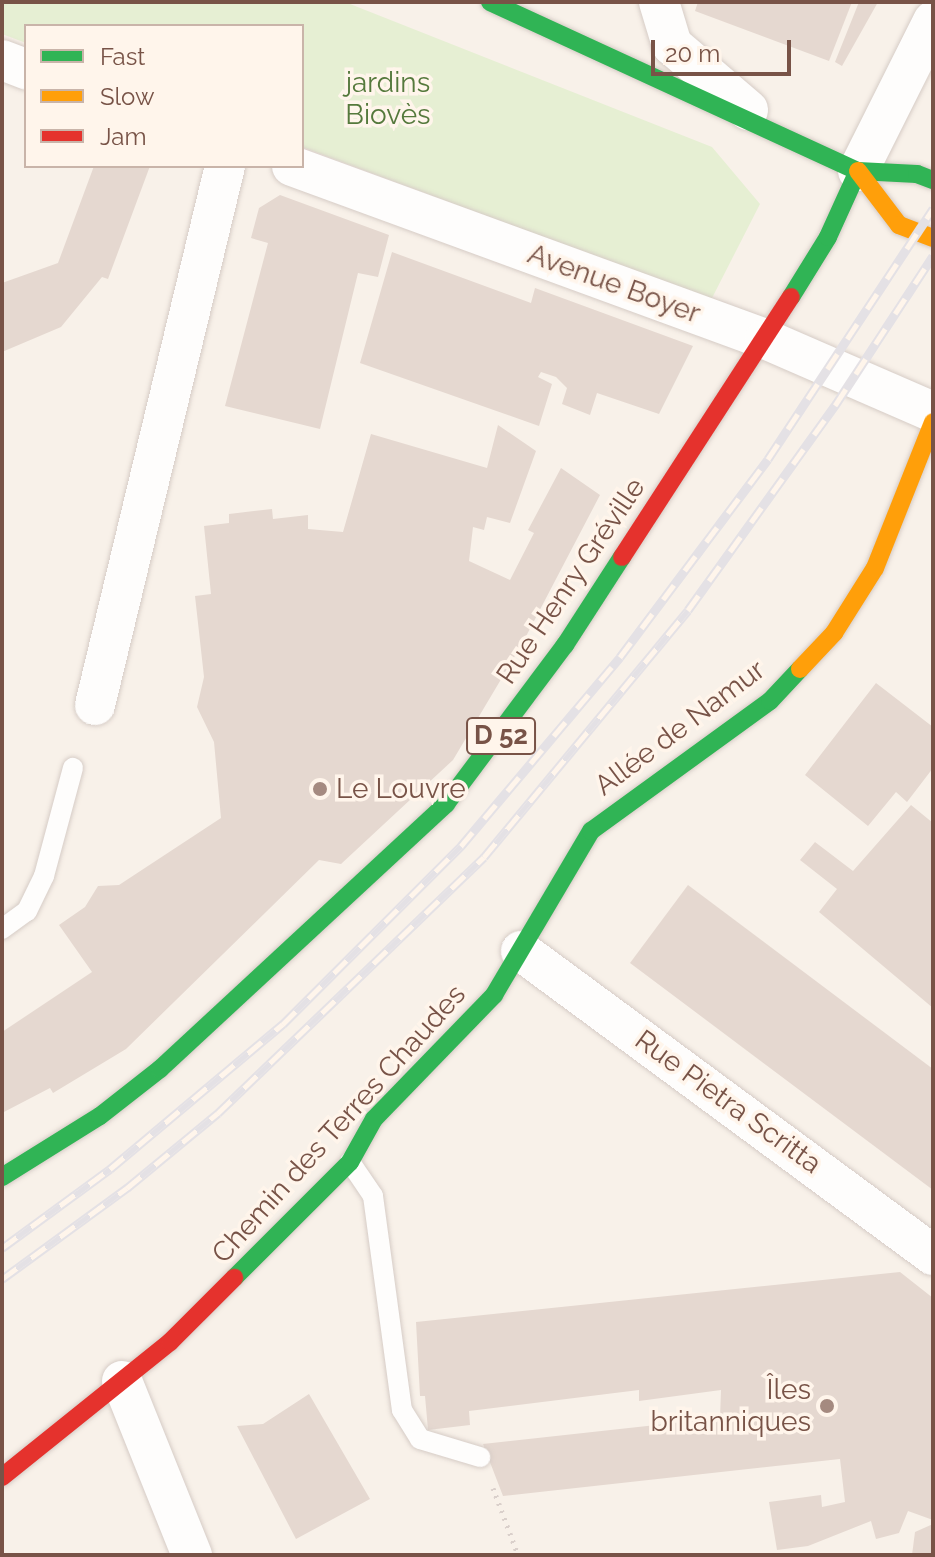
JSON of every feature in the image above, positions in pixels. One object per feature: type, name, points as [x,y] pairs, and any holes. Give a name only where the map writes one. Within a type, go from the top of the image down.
[{"type":"main road","points":[[490,2],[858,171],[933,180]]},
{"type":"main road","points":[[858,171],[899,225],[933,238]]},
{"type":"main road","name":"Rue Henry Gréville","points":[[2,1177],[100,1116],[160,1069],[446,804],[565,645],[765,339],[828,237],[858,171]]},
{"type":"main road","name":"Allée de Namur","points":[[521,951],[591,831],[770,701],[834,633],[875,568],[933,422]]},
{"type":"main road","name":"Chemin des Terres Chaudes","points":[[2,1477],[122,1381],[260,1258],[350,1162],[374,1119],[494,995],[521,951]]},
{"type":"street","points":[[659,2],[672,45],[776,133]]},
{"type":"street","points":[[858,171],[933,21]]},
{"type":"street","points":[[2,60],[24,68]]},
{"type":"street","points":[[95,705],[225,168]]},
{"type":"street","name":"Avenue Boyer","points":[[297,168],[765,339],[933,412]]},
{"type":"street","name":"Rue Pietra Scritta","points":[[521,951],[933,1255]]},
{"type":"street","points":[[122,1381],[192,1555]]},
{"type":"lane","points":[[2,929],[27,911],[44,876],[73,768]]},
{"type":"lane","points":[[350,1162],[373,1196],[402,1410],[420,1439],[480,1457]]},
{"type":"path","points":[[480,1457],[518,1555]]},
{"type":"green space","name":"jardins Biovès","points":[[2,2],[345,2],[712,147],[760,204],[711,300],[304,148],[304,24],[24,24],[24,42],[2,34]]},
{"type":"building","points":[[698,2],[852,2],[829,61],[695,11]]},
{"type":"building","points":[[859,2],[878,2],[842,66],[835,62]]},
{"type":"building","points":[[93,168],[149,168],[108,279],[102,277],[61,327],[2,352],[2,283],[58,263]]},
{"type":"building","points":[[280,195],[389,235],[378,277],[358,273],[320,429],[225,406],[268,243],[251,238],[259,208]]},
{"type":"building","points":[[392,252],[531,303],[535,288],[693,346],[659,414],[597,393],[590,415],[562,404],[567,388],[556,377],[541,372],[538,377],[552,384],[539,426],[360,363]]},
{"type":"building","name":"Le Louvre","points":[[498,425],[536,451],[510,523],[487,517],[484,530],[473,527],[469,561],[510,580],[534,533],[528,530],[561,468],[600,495],[522,644],[453,760],[341,864],[319,860],[126,1049],[53,1093],[50,1088],[2,1113],[2,1032],[92,972],[59,925],[85,907],[98,886],[119,885],[221,818],[214,742],[197,707],[204,677],[195,596],[211,594],[204,526],[229,523],[229,514],[272,509],[273,519],[308,515],[308,529],[343,532],[371,434],[487,468]]},
{"type":"building","points":[[876,683],[933,727],[933,768],[907,802],[896,792],[868,826],[805,775]]},
{"type":"building","points":[[911,805],[933,823],[933,1008],[819,912],[837,889],[800,860],[815,842],[853,871]]},
{"type":"building","points":[[688,885],[933,1069],[933,1190],[630,963]]},
{"type":"building","name":"Îles britanniques","points":[[900,1272],[933,1298],[933,1520],[908,1511],[899,1533],[876,1539],[871,1521],[808,1546],[777,1550],[769,1502],[821,1495],[822,1507],[845,1502],[840,1459],[503,1496],[483,1444],[720,1418],[721,1390],[639,1401],[639,1390],[469,1411],[470,1425],[428,1430],[425,1396],[420,1396],[416,1322]]},
{"type":"building","points":[[309,1394],[370,1499],[296,1539],[237,1426],[263,1424]]},
{"type":"building","points":[[933,1524],[933,1555],[912,1555],[915,1532]]},
{"type":"railway","points":[[2,1248],[110,1169],[283,1024],[461,846],[620,657],[768,459],[933,209]]},
{"type":"railway","points":[[2,1279],[127,1188],[218,1113],[484,857],[688,610],[836,404],[933,256]]},
{"type":"traffic: fast","points":[[490,2],[858,171],[917,174],[933,180]]},
{"type":"traffic: fast","points":[[791,297],[828,237],[858,171]]},
{"type":"traffic: fast","points":[[2,1177],[100,1116],[160,1069],[446,804],[565,645],[622,557]]},
{"type":"traffic: fast","points":[[234,1278],[350,1162],[374,1119],[494,995],[591,831],[770,701],[800,669]]},
{"type":"traffic: slow","points":[[858,171],[899,225],[933,238]]},
{"type":"traffic: slow","points":[[800,669],[834,633],[875,568],[933,422]]},
{"type":"traffic: jam","points":[[622,557],[791,297]]},
{"type":"traffic: jam","points":[[2,1477],[170,1342],[234,1278]]},
{"type":"place","name":"Le Louvre","points":[[320,789]]},
{"type":"place","name":"Îles britanniques","points":[[827,1406]]}]
